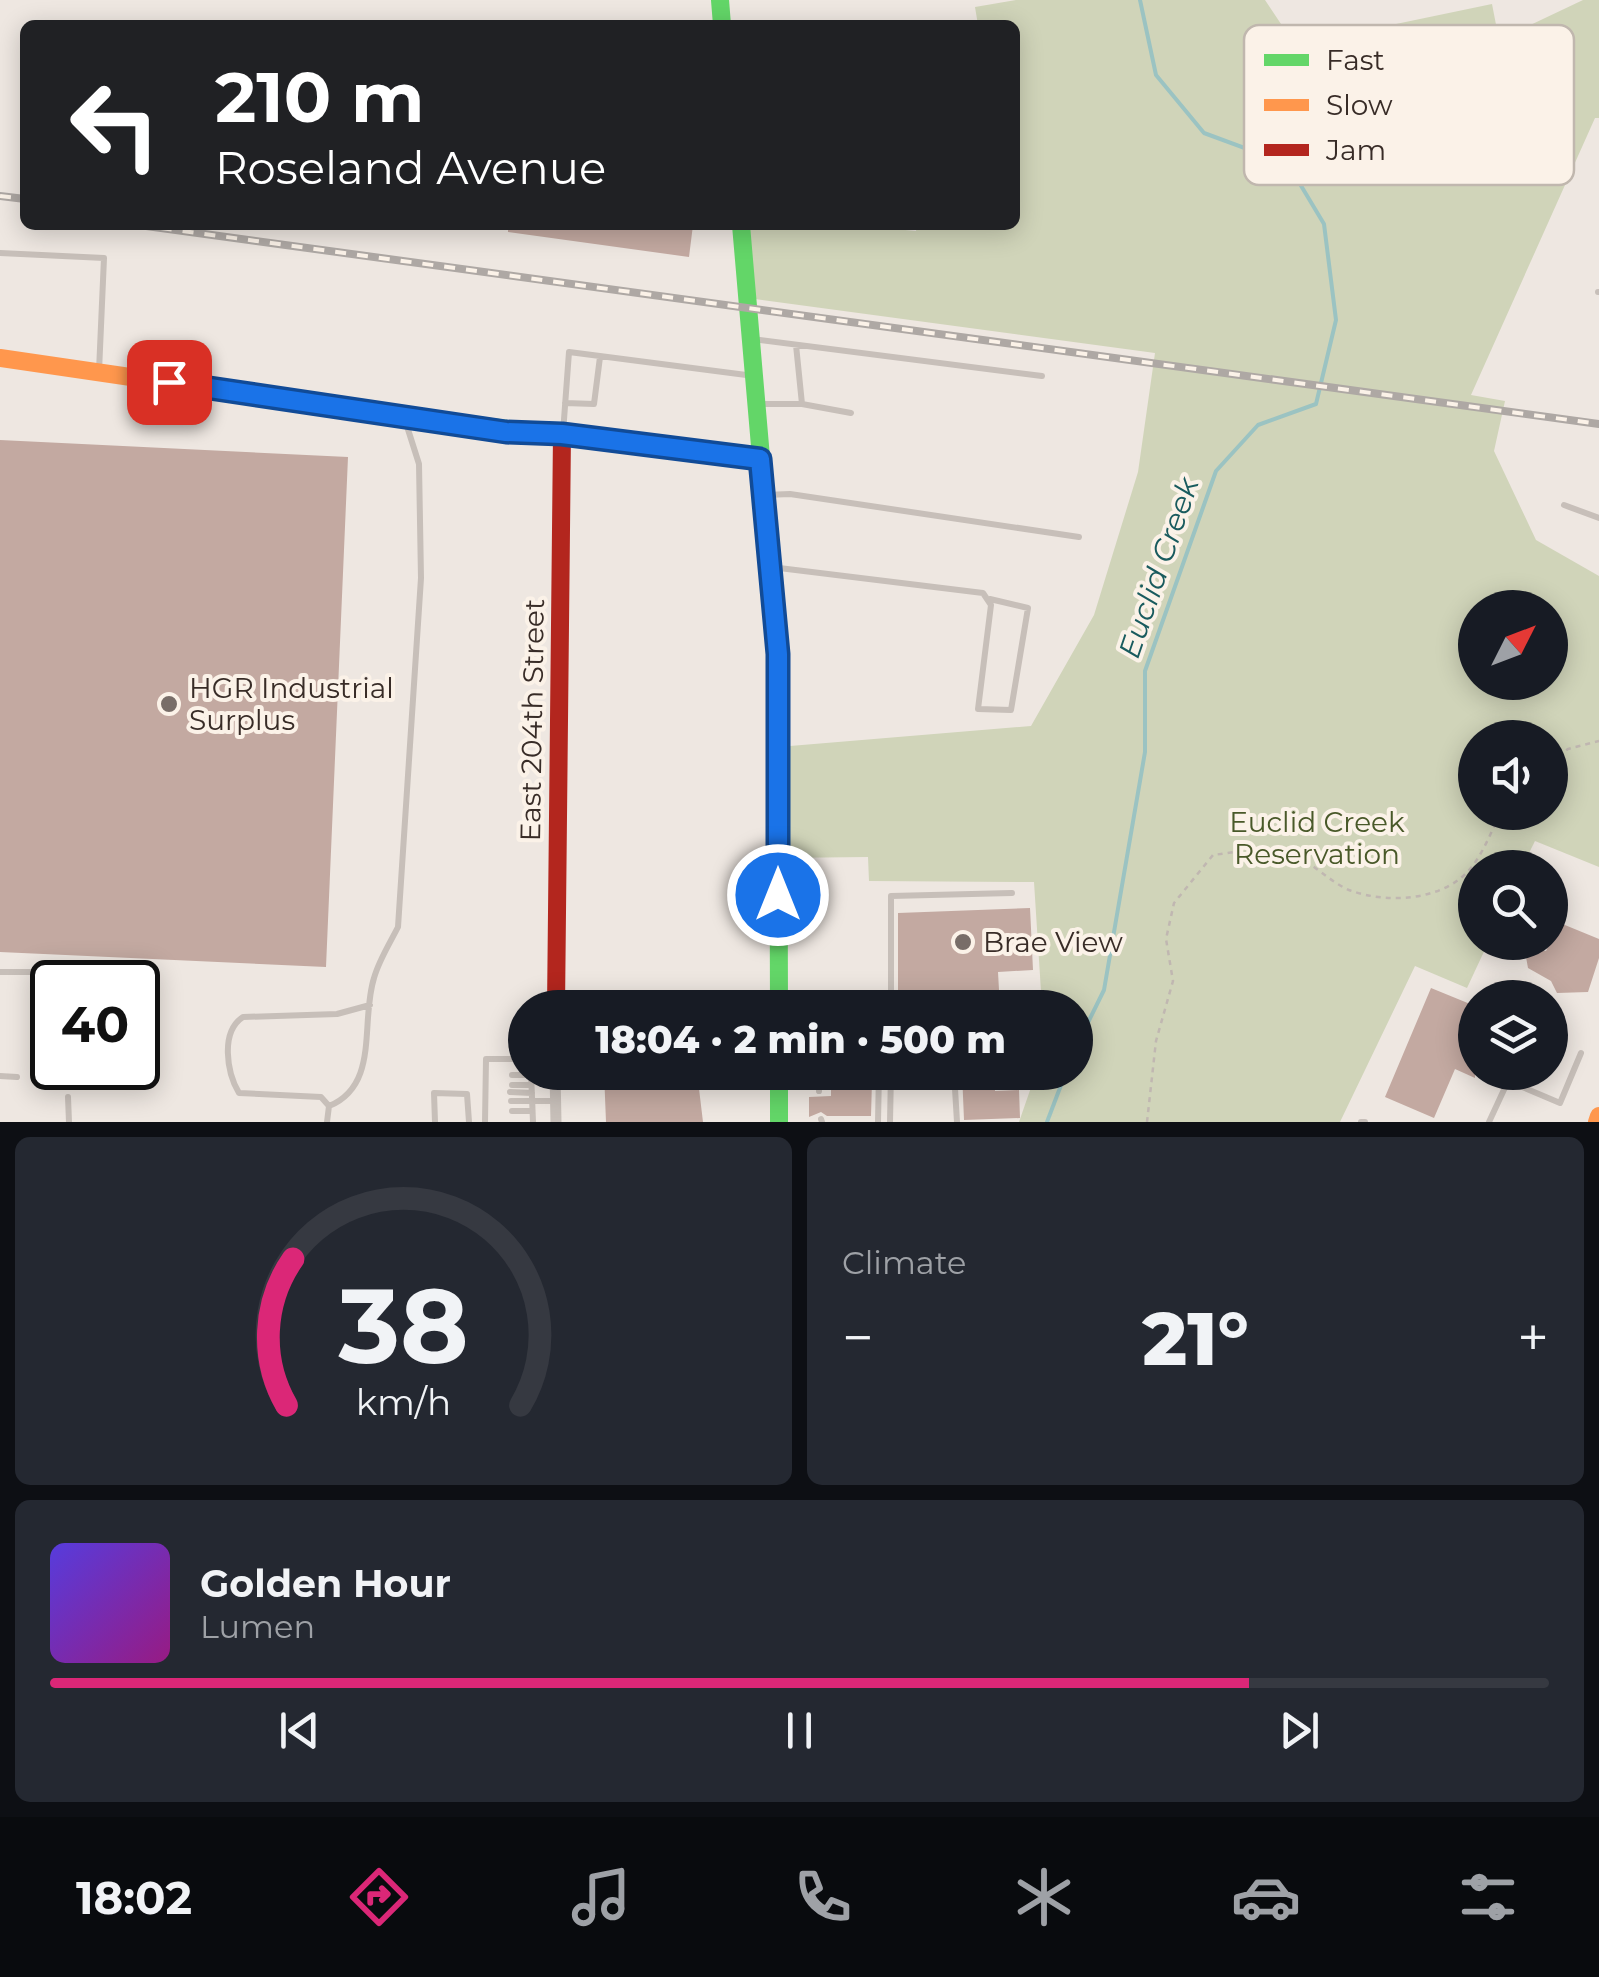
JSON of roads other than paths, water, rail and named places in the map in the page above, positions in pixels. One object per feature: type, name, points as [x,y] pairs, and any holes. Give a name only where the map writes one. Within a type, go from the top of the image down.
[{"type":"street","points":[[740,230],[778,654],[779,990]]},
{"type":"street","points":[[0,358],[506,432],[562,434],[760,459]]},
{"type":"street","name":"East 204th Street","points":[[556,990],[562,434]]},
{"type":"street","points":[[555,1090],[556,1122]]},
{"type":"street","points":[[779,1090],[779,1122]]},
{"type":"lane","points":[[0,252],[104,258],[99,372]]},
{"type":"lane","points":[[751,339],[1042,376]]},
{"type":"lane","points":[[796,345],[802,404]]},
{"type":"lane","points":[[562,434],[568,352],[754,376]]},
{"type":"lane","points":[[565,403],[594,404],[600,357]]},
{"type":"lane","points":[[756,404],[802,404],[851,413]]},
{"type":"lane","points":[[330,1106],[345,1099],[360,1084],[373,979],[398,927],[421,578],[420,464],[403,414]]},
{"type":"lane","points":[[764,495],[790,494],[1079,537]]},
{"type":"lane","points":[[1564,505],[1599,518]]},
{"type":"lane","points":[[770,566],[983,593],[1028,608],[1010,710],[978,709],[990,598]]},
{"type":"lane","points":[[890,990],[891,896],[1012,894]]},
{"type":"lane","points":[[0,972],[30,972]]},
{"type":"lane","points":[[330,1106],[321,1097],[239,1093],[230,1070],[231,1031],[242,1017],[337,1014],[370,1005]]},
{"type":"lane","points":[[1489,1122],[1508,1081],[1560,1103],[1581,1052]]},
{"type":"lane","points":[[485,1122],[489,1111],[486,1059],[508,1059]]},
{"type":"lane","points":[[0,1076],[17,1078]]},
{"type":"lane","points":[[532,1090],[533,1122]]},
{"type":"lane","points":[[878,1122],[879,1090]]},
{"type":"lane","points":[[890,1090],[890,1122]]},
{"type":"lane","points":[[955,1090],[957,1122]]},
{"type":"lane","points":[[435,1122],[434,1092],[467,1094],[468,1122]]},
{"type":"lane","points":[[532,1093],[511,1093],[532,1093],[555,1101]]},
{"type":"lane","points":[[68,1097],[70,1122]]},
{"type":"lane","points":[[327,1122],[330,1106]]},
{"type":"lane","points":[[512,1111],[532,1111]]},
{"type":"waterway","name":"Euclid Creek","points":[[1140,0],[1156,75],[1204,133],[1244,148]]},
{"type":"waterway","name":"Euclid Creek","points":[[1093,1012],[1104,990],[1145,752],[1145,671],[1216,471],[1258,425],[1316,404],[1336,320],[1324,224],[1301,185]]},
{"type":"waterway","name":"Euclid Creek","points":[[1047,1122],[1059,1090]]},
{"type":"railway","points":[[0,196],[20,198]]},
{"type":"railway","points":[[176,230],[1599,424]]},
{"type":"place","name":"HGR Industrial Surplus","points":[[169,704]]},
{"type":"place","name":"Brae View","points":[[963,942]]},
{"type":"park label","name":"Euclid Creek Reservation","points":[[1317,838]]}]
